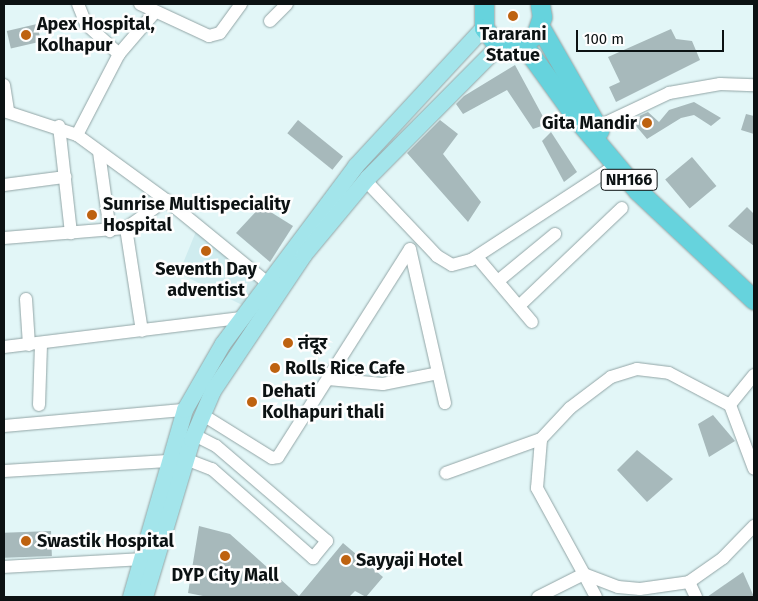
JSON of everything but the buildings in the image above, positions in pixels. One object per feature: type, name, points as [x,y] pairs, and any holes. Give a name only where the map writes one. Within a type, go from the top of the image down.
[{"type":"highway","points":[[484,4],[484,28],[501,44],[523,44],[540,27],[542,5]]},
{"type":"highway","name":"NH166","points":[[540,27],[597,127],[634,174],[754,287]]},
{"type":"highway","name":"NH166","points":[[523,44],[616,165],[754,300]]},
{"type":"main road","points":[[145,597],[188,460],[194,434],[213,391],[273,287],[356,166],[484,28]]},
{"type":"main road","points":[[131,597],[168,460],[185,410],[241,318],[273,287],[366,180],[501,44]]},
{"type":"street","points":[[78,4],[86,24],[119,54]]},
{"type":"street","points":[[140,4],[202,35],[215,36],[241,4]]},
{"type":"street","points":[[270,21],[287,4]]},
{"type":"street","points":[[77,135],[119,54],[155,12]]},
{"type":"street","points":[[597,127],[669,93],[720,84],[754,85]]},
{"type":"street","points":[[4,85],[6,111],[59,126],[77,135],[166,200],[273,287]]},
{"type":"street","points":[[59,126],[71,233]]},
{"type":"street","points":[[99,152],[110,231]]},
{"type":"street","points":[[366,180],[444,263],[460,264],[477,257],[616,165]]},
{"type":"street","points":[[4,185],[65,177]]},
{"type":"street","points":[[4,238],[110,231],[126,228],[166,200]]},
{"type":"street","points":[[519,306],[622,208]]},
{"type":"street","points":[[126,228],[142,331]]},
{"type":"street","points":[[498,281],[555,234]]},
{"type":"street","points":[[203,415],[272,458],[278,457],[410,248],[445,403]]},
{"type":"street","points":[[477,257],[532,322]]},
{"type":"street","points":[[26,300],[35,345],[39,405]]},
{"type":"street","points":[[4,347],[35,345],[241,318]]},
{"type":"street","points":[[446,473],[541,439],[593,388],[637,369],[669,372],[730,406],[754,469]]},
{"type":"street","points":[[328,379],[384,384],[438,373]]},
{"type":"street","points":[[730,406],[754,375]]},
{"type":"street","points":[[4,426],[185,410]]},
{"type":"street","points":[[188,460],[212,470],[312,558],[327,541],[216,446],[194,434]]},
{"type":"street","points":[[541,439],[537,488],[596,597]]},
{"type":"street","points":[[4,471],[168,460]]},
{"type":"street","points":[[538,597],[584,574],[618,587],[640,589],[689,582],[723,558],[754,526]]},
{"type":"street","points":[[4,567],[142,558]]},
{"type":"street","points":[[689,582],[696,597]]},
{"type":"shaded area","name":"Seventh Day adventist","points":[[197,229],[258,280],[244,306],[179,273]]},
{"type":"place","name":"Tararani Statue","points":[[513,16]]},
{"type":"place","name":"Apex Hospital, Kolhapur","points":[[26,35]]},
{"type":"place","name":"Gita Mandir","points":[[647,123]]},
{"type":"place","name":"Sunrise Multispeciality Hospital","points":[[92,215]]},
{"type":"place","name":"Seventh Day adventist","points":[[206,251]]},
{"type":"place","name":"तंदूर","points":[[288,343]]},
{"type":"place","name":"Rolls Rice Cafe","points":[[275,368]]},
{"type":"place","name":"Dehati Kolhapuri thali","points":[[252,402]]},
{"type":"place","name":"Swastik Hospital","points":[[26,541]]},
{"type":"place","name":"DYP City Mall","points":[[225,556]]},
{"type":"place","name":"Sayyaji Hotel","points":[[346,560]]}]
